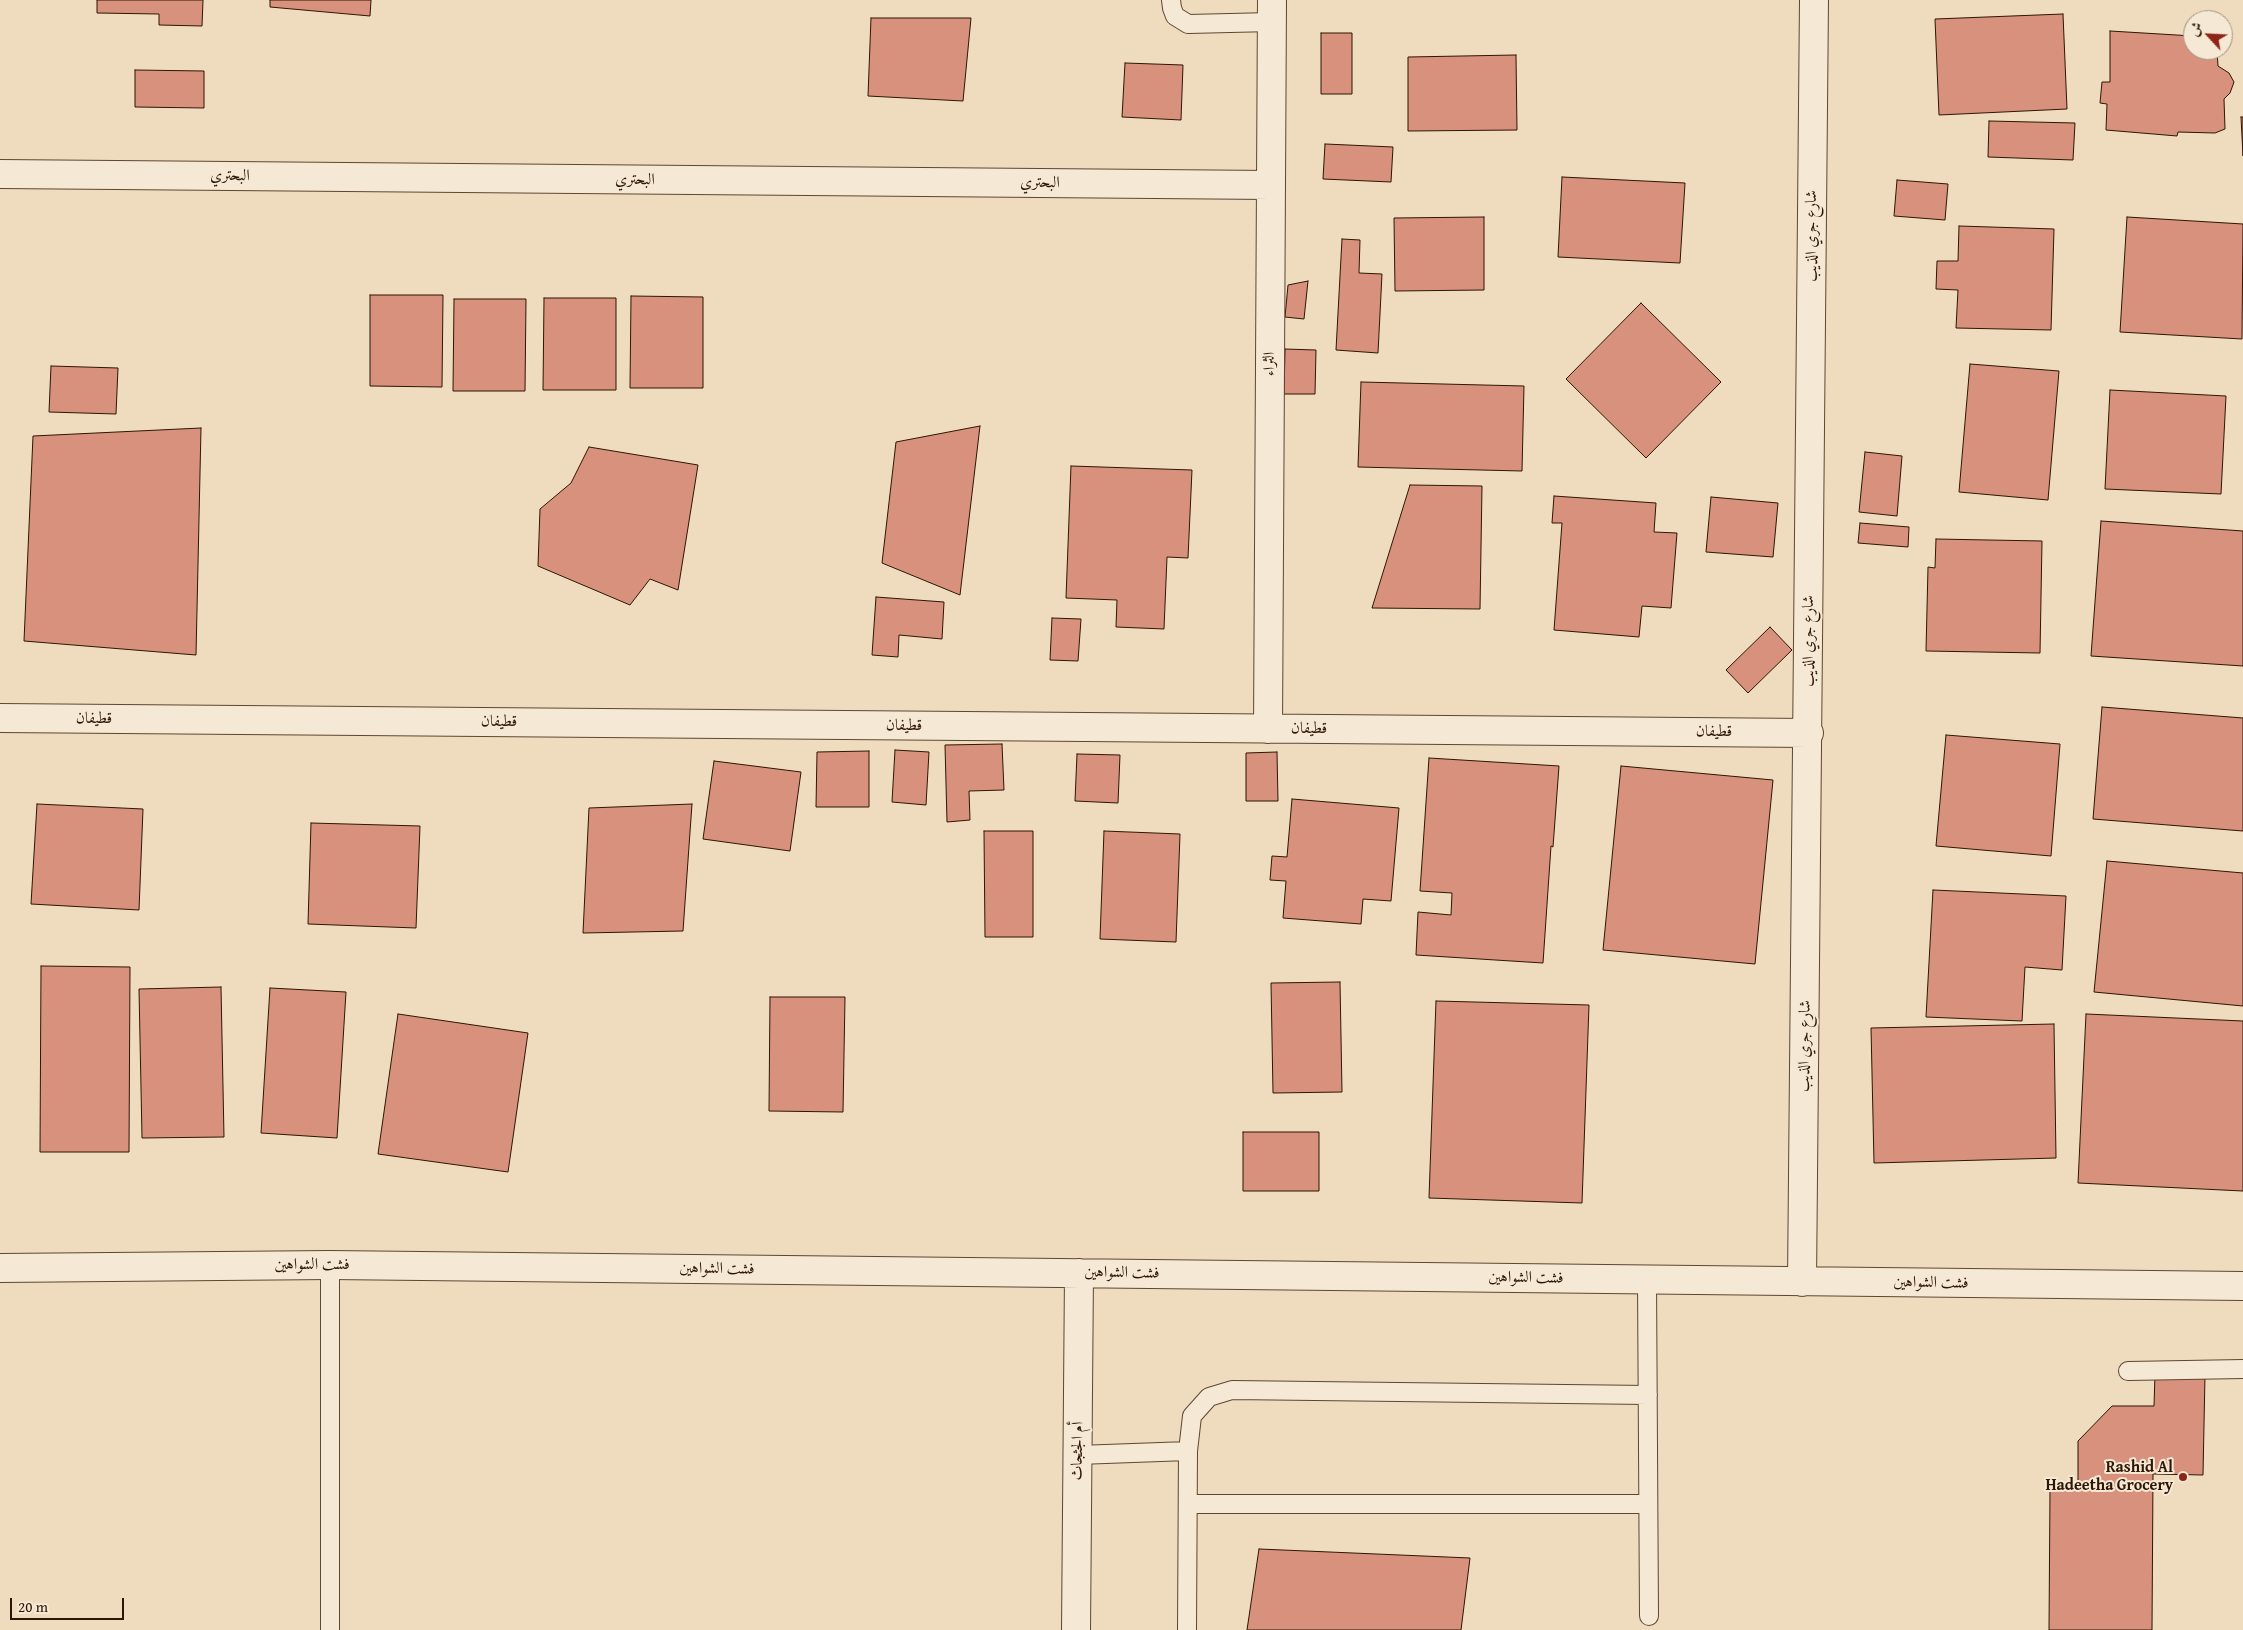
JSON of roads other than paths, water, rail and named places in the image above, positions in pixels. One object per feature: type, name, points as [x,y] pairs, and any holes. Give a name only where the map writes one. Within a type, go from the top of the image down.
[{"type":"street","name":"شارع جري الذيب","points":[[1802,1282],[1814,0]]},
{"type":"street","name":"الثراء","points":[[1268,728],[1272,11]]},
{"type":"street","name":"البحتري","points":[[0,174],[1270,185]]},
{"type":"street","name":"قطيفان","points":[[0,718],[1808,733]]},
{"type":"street","name":"فشت الشواهين","points":[[0,1268],[330,1264],[2243,1286]]},
{"type":"street","name":"أم الجثجاث","points":[[1076,1630],[1079,1273]]},
{"type":"lane","points":[[1171,0],[1175,16],[1188,24],[1272,11]]},
{"type":"lane","points":[[330,1264],[330,1630]]},
{"type":"lane","points":[[1647,1280],[1649,1616]]},
{"type":"lane","points":[[2128,1370],[2243,1369]]},
{"type":"lane","points":[[1187,1630],[1188,1451],[1192,1416],[1209,1397],[1232,1390],[1648,1395]]},
{"type":"lane","points":[[1078,1455],[1188,1451]]},
{"type":"lane","points":[[1188,1504],[1648,1504]]},
{"type":"place","name":"Rashid Al Hadeetha Grocery","points":[[2183,1477]]}]
